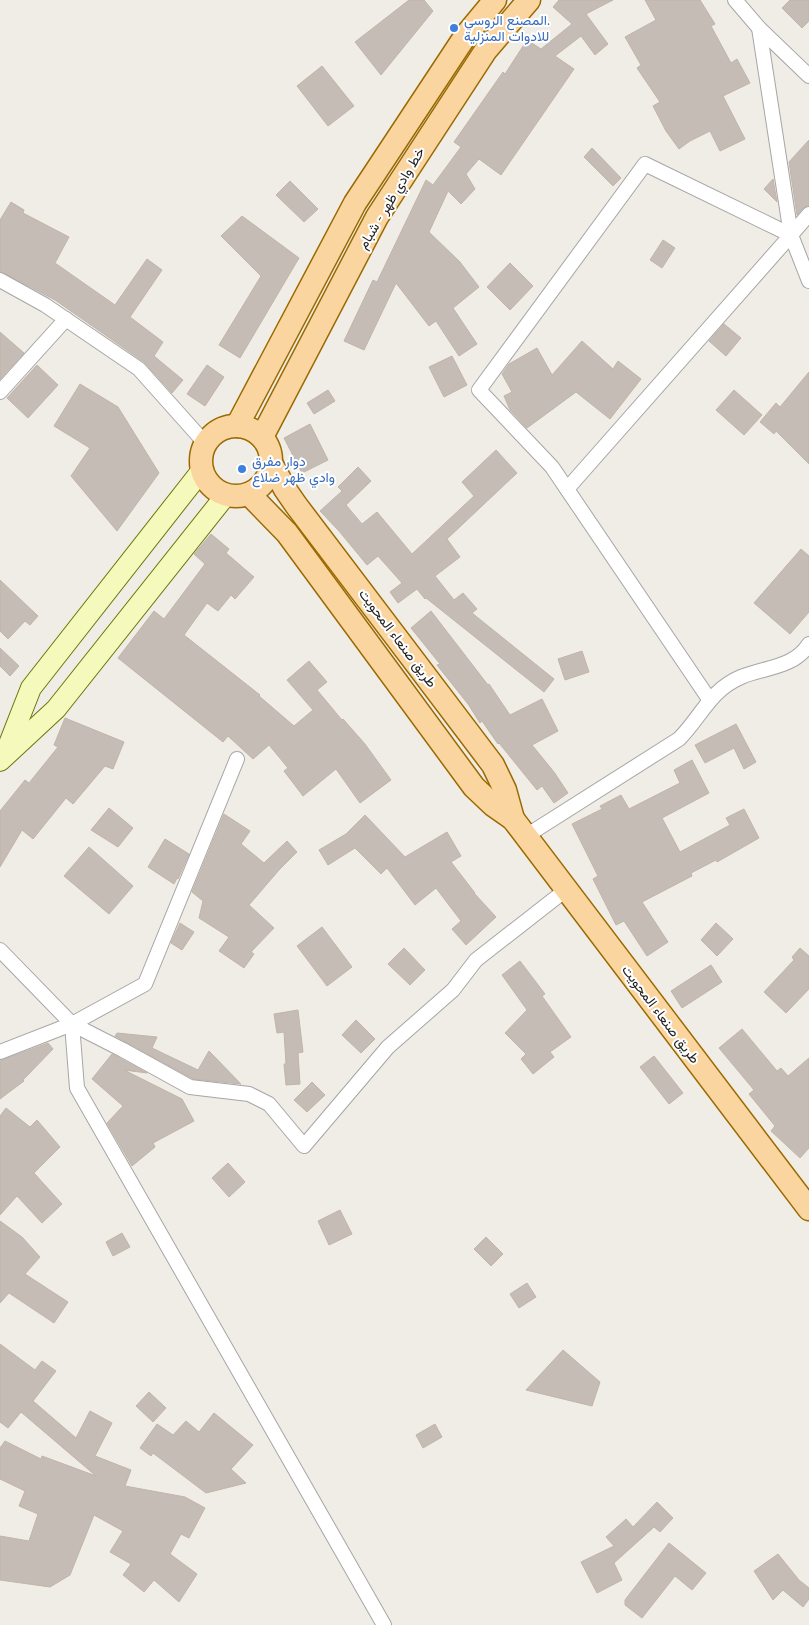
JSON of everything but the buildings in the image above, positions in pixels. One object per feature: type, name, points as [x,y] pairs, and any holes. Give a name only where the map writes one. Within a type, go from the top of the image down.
[{"type":"main road","name":"خط وادي ظهر - شبام","points":[[237,426],[355,203],[466,35],[495,0]]},
{"type":"main road","name":"خط وادي ظهر - شبام","points":[[262,437],[377,217],[486,50],[529,0]]},
{"type":"main road","points":[[237,426],[251,429],[262,437],[270,449],[271,463],[268,477],[259,488],[249,494],[238,496],[226,495],[216,490],[207,481],[202,470],[201,456],[205,443],[214,433],[224,427],[237,426]]},
{"type":"main road","name":"طريق صنعاء المحويت","points":[[271,463],[296,506],[493,764],[519,827]]},
{"type":"main road","name":"طريق صنعاء المحويت","points":[[249,494],[287,533],[474,787],[519,827],[809,1208]]},
{"type":"street","points":[[735,0],[759,28],[809,76]]},
{"type":"street","points":[[759,28],[791,235],[809,281]]},
{"type":"street","points":[[709,699],[552,467],[480,390],[646,164],[791,235]]},
{"type":"street","points":[[567,489],[809,214]]},
{"type":"street","points":[[0,280],[45,305],[139,369],[205,443]]},
{"type":"street","points":[[0,392],[66,319]]},
{"type":"street","points":[[2,758],[32,688],[202,470]]},
{"type":"street","points":[[2,758],[56,709],[226,495]]},
{"type":"street","points":[[519,827],[679,739],[709,699],[724,687],[740,677],[792,661],[809,644]]},
{"type":"street","points":[[0,1052],[72,1024],[145,984],[237,759]]},
{"type":"street","points":[[0,950],[72,1024],[190,1087],[249,1094],[269,1104],[304,1146],[388,1047],[453,990],[476,960],[567,889]]},
{"type":"street","points":[[72,1024],[77,1088],[384,1625]]},
{"type":"place","name":"المصنع الروسي. للادوات المنزلية","points":[[454,28]]},
{"type":"place","name":"دوار مفرق وادي ظهر ضلاع","points":[[242,469]]}]
